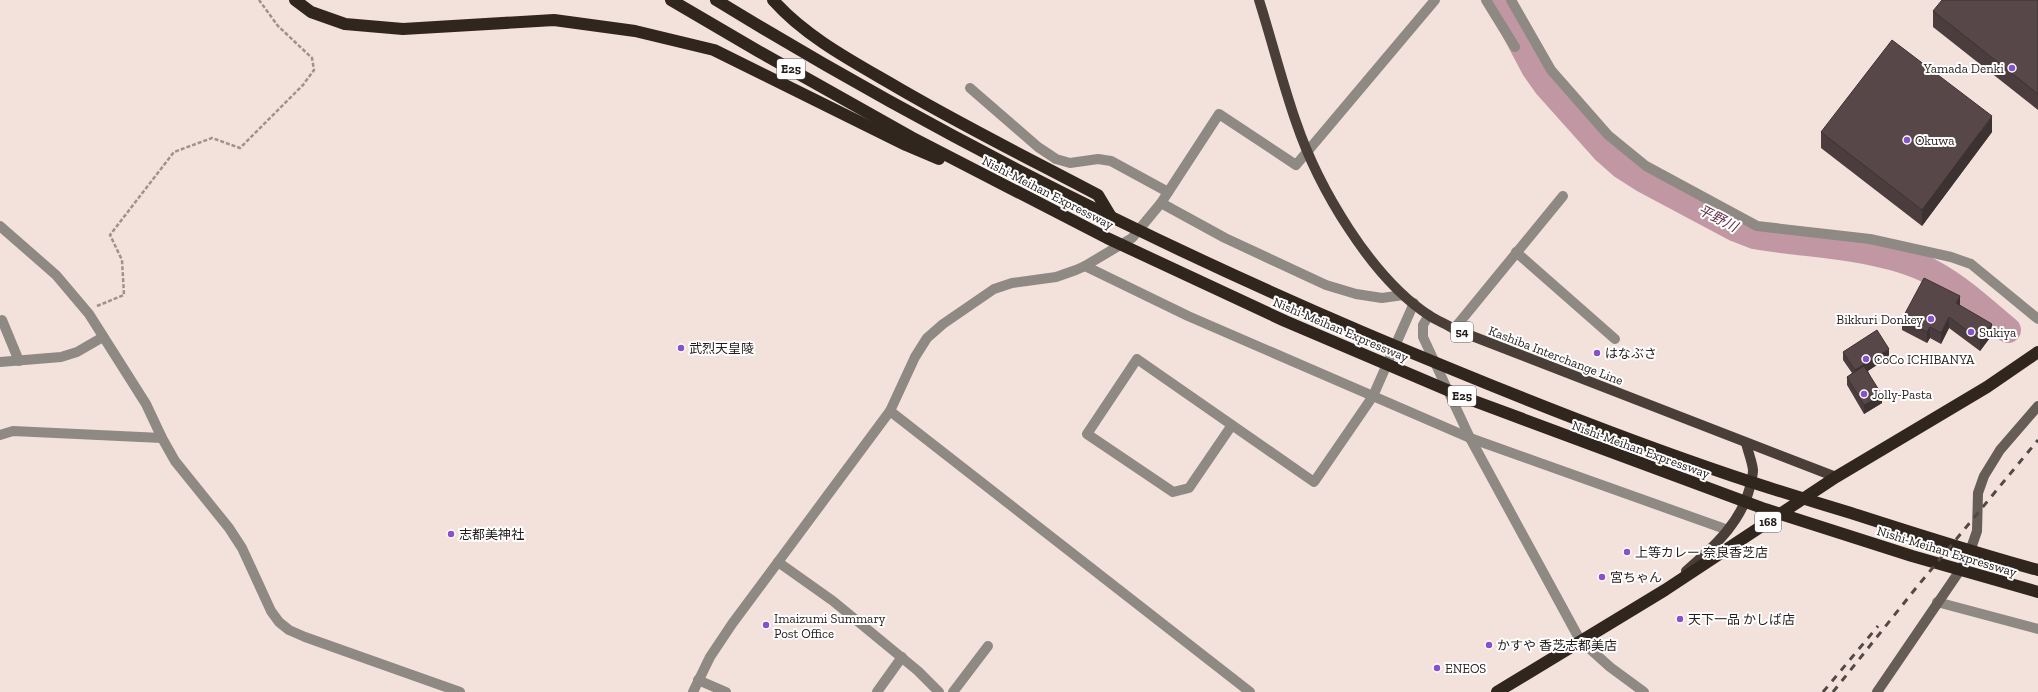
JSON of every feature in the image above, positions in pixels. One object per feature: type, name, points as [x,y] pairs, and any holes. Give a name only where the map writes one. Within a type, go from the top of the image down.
[{"type":"highway","points":[[295,0],[311,12],[346,24],[403,29],[554,20],[635,31],[714,50],[908,141]]},
{"type":"highway","name":"E25","points":[[672,0],[908,141]]},
{"type":"highway","name":"Nishi-Meihan Expressway","points":[[716,0],[770,33],[920,117],[1196,258],[1293,302],[1529,400],[1732,476],[2038,570]]},
{"type":"highway","points":[[773,0],[781,9],[821,41],[852,61],[926,105],[1098,195],[1110,215]]},
{"type":"highway","name":"Nishi-Meihan Expressway","points":[[908,141],[938,159],[950,157],[1107,238],[1271,314],[1466,398],[1765,509],[1912,556],[2038,592]]},
{"type":"highway","name":"168","points":[[1497,692],[1580,640],[1665,590],[1836,477],[1987,387],[2038,352]]},
{"type":"main road","name":"Kashiba Interchange Line","points":[[1259,0],[1296,123],[1322,181],[1358,242],[1379,270],[1403,295],[1429,316],[1454,329],[1836,477]]},
{"type":"main road","points":[[1877,692],[1967,560],[1974,545],[1977,531],[1978,493],[1984,476],[2000,450],[2038,406]]},
{"type":"main road","points":[[1665,590],[1714,546],[1737,518],[1749,494],[1753,471],[1746,443]]},
{"type":"street","points":[[693,692],[710,657],[778,562],[890,411],[915,356],[927,338],[943,324],[994,289],[1012,283],[1056,277],[1085,266],[1132,238],[1161,203],[1219,114],[1296,165],[1435,0]]},
{"type":"street","points":[[1486,0],[1515,48]]},
{"type":"street","points":[[1511,0],[1551,70],[1608,135],[1646,166],[1757,226],[1870,239],[1951,257],[1971,264],[2038,319]]},
{"type":"street","points":[[970,88],[1038,147],[1056,159],[1070,163],[1098,159],[1111,161],[1168,192]]},
{"type":"street","points":[[1454,329],[1563,196]]},
{"type":"street","points":[[1161,203],[1225,238],[1326,285],[1356,294],[1382,298],[1403,295]]},
{"type":"street","points":[[0,226],[56,275],[86,311],[146,404],[175,461],[229,528],[242,548],[271,611],[279,622],[289,630],[305,637],[460,692]]},
{"type":"street","points":[[1516,252],[1615,339]]},
{"type":"street","points":[[1085,266],[1188,316],[1470,438],[1728,530]]},
{"type":"street","points":[[1232,425],[1189,488],[1173,492],[1087,434],[1137,359],[1232,425],[1314,482],[1373,396],[1414,303]]},
{"type":"street","points":[[1429,316],[1423,325],[1423,337],[1470,438],[1580,640],[1610,667],[1644,692]]},
{"type":"street","points":[[2,320],[19,361]]},
{"type":"street","points":[[0,362],[62,357],[77,352],[103,337]]},
{"type":"street","points":[[890,411],[1250,692]]},
{"type":"street","points":[[0,435],[13,431],[162,438]]},
{"type":"street","points":[[778,562],[833,601],[929,680],[939,692]]},
{"type":"street","points":[[1937,602],[2038,629]]},
{"type":"street","points":[[953,692],[988,646]]},
{"type":"street","points":[[877,692],[902,657]]},
{"type":"street","points":[[698,680],[726,692]]},
{"type":"path","points":[[86,311],[124,295],[122,260],[110,235],[174,152],[212,138],[240,148],[303,85],[314,70],[312,58],[278,26],[259,0]]},
{"type":"building","name":"Yamada Denki","points":[[1942,0],[2038,0],[2038,94],[1933,11]]},
{"type":"building","name":"Okuwa","points":[[1892,40],[1992,116],[1922,210],[1821,132]]},
{"type":"building","points":[[1924,278],[1960,296],[1956,303],[1992,324],[1980,340],[1949,317],[1941,333],[1930,327],[1927,332],[1902,319]]},
{"type":"building","name":"CoCo ICHIBANYA","points":[[1877,330],[1889,349],[1855,370],[1843,352]]},
{"type":"building","name":"Jolly-Pasta","points":[[1864,366],[1882,395],[1864,405],[1847,377]]},
{"type":"waterway","name":"平野川","points":[[1498,0],[1534,68],[1546,85],[1605,151],[1622,166],[1644,180],[1736,229],[1754,236],[1871,252],[1915,265],[1935,274],[1955,286],[2008,330]]},
{"type":"railway","points":[[1833,692],[1916,588],[2038,440]]},
{"type":"railway","points":[[1823,692],[1878,626]]},
{"type":"place","name":"Yamada Denki","points":[[2012,68]]},
{"type":"place","name":"Okuwa","points":[[1907,140]]},
{"type":"place","name":"Bikkuri Donkey","points":[[1931,319]]},
{"type":"place","name":"Sukiya","points":[[1971,332]]},
{"type":"place","name":"武烈天皇陵","points":[[681,348]]},
{"type":"place","name":"はなぶさ","points":[[1597,353]]},
{"type":"place","name":"CoCo ICHIBANYA","points":[[1866,359]]},
{"type":"place","name":"Jolly-Pasta","points":[[1864,394]]},
{"type":"place","name":"志都美神社","points":[[451,534]]},
{"type":"place","name":"上等カレー 奈良香芝店","points":[[1627,552]]},
{"type":"place","name":"宮ちゃん","points":[[1602,577]]},
{"type":"place","name":"天下一品 かしば店","points":[[1680,619]]},
{"type":"place","name":"Imaizumi Summary Post Office","points":[[766,625]]},
{"type":"place","name":"かすや 香芝志都美店","points":[[1489,645]]},
{"type":"place","name":"ENEOS","points":[[1437,668]]}]
